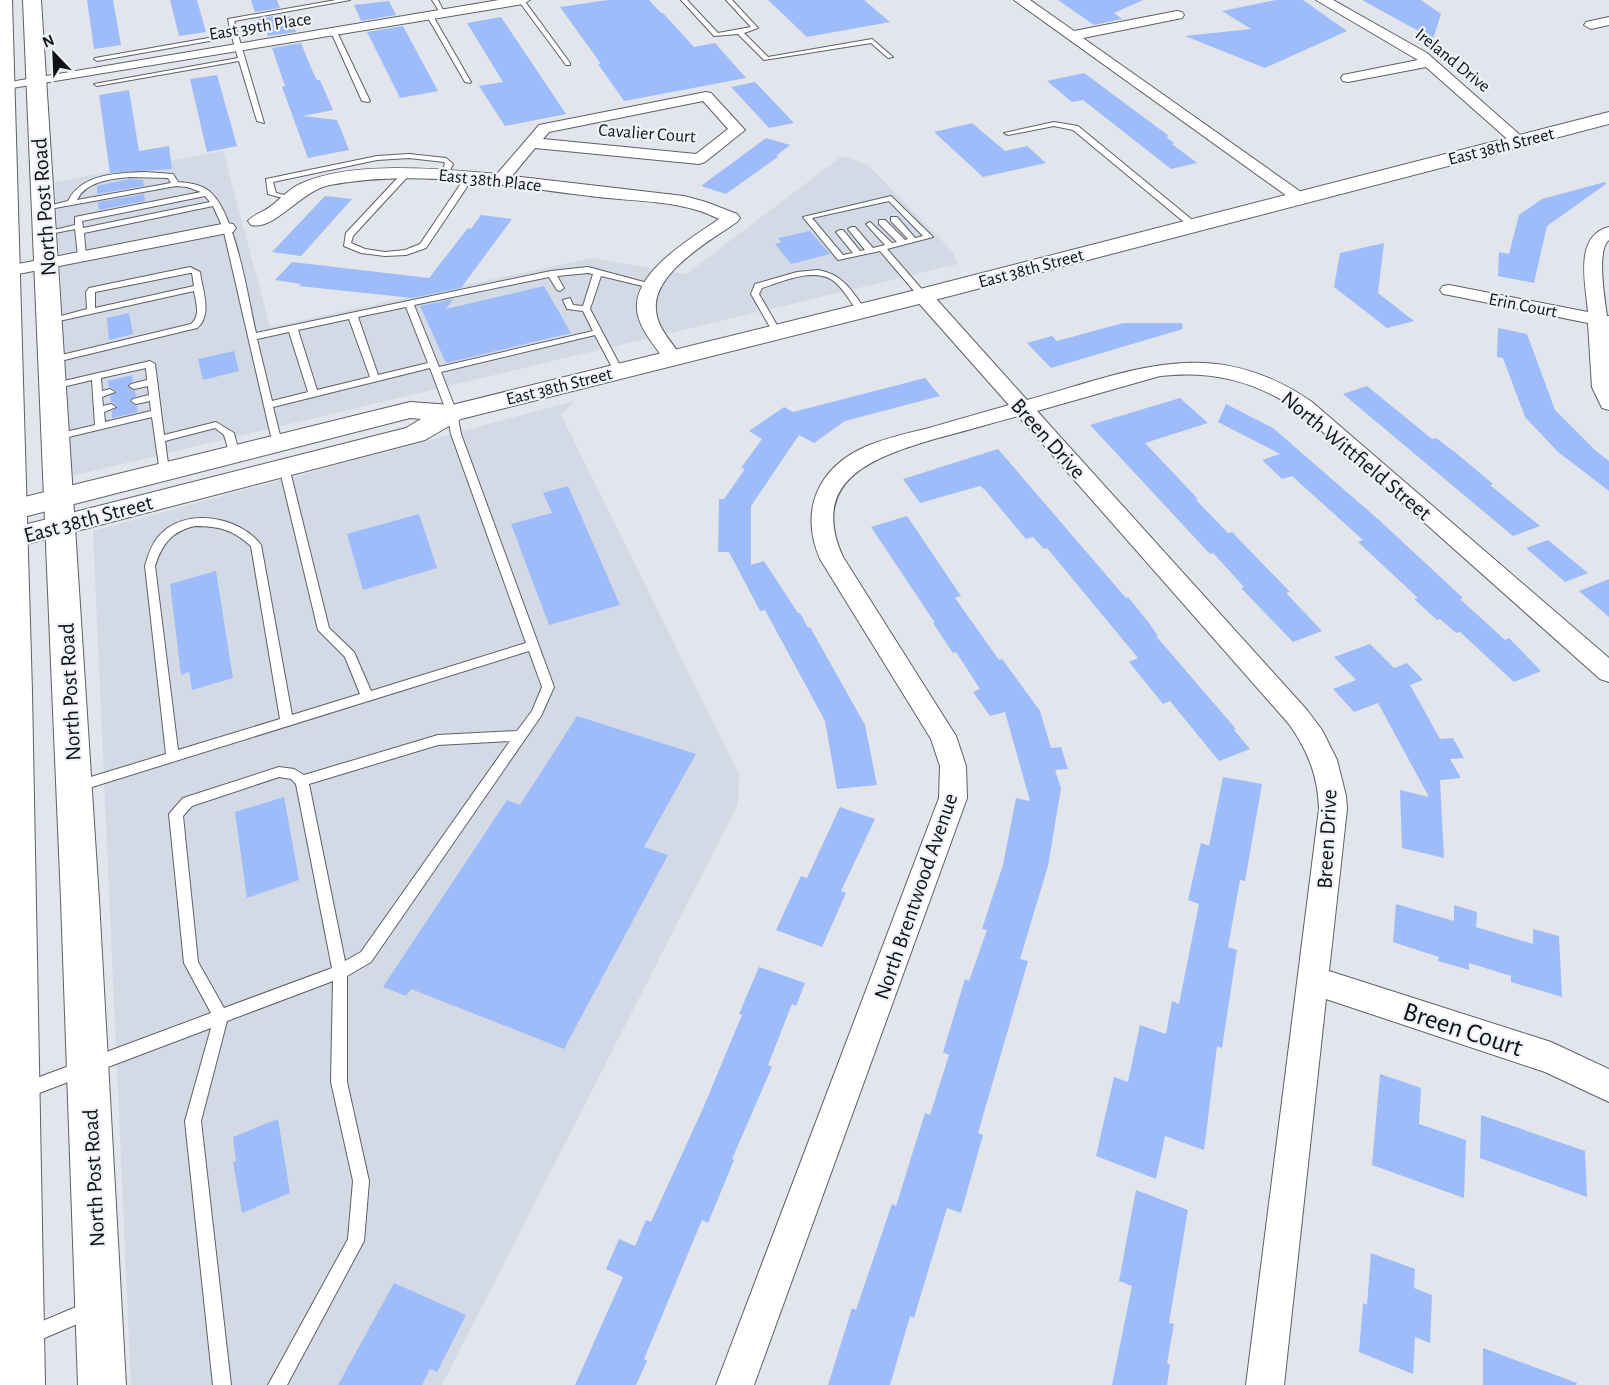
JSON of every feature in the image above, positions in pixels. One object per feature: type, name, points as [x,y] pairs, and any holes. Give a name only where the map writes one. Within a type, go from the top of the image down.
[{"type":"main road","name":"North Post Road","points":[[3,0],[8,821],[19,1092],[11,1344],[21,1385]]},
{"type":"main road","name":"North Post Road","points":[[32,0],[54,386],[102,1385]]},
{"type":"main road","name":"East 38th Street","points":[[7,525],[280,455],[415,434],[452,413],[923,296],[1609,118]]},
{"type":"main road","name":"East 38th Street","points":[[60,511],[164,471],[234,453],[280,455]]},
{"type":"street","name":"East 39th Place","points":[[4,87],[492,3],[522,0]]},
{"type":"street","points":[[1021,0],[1300,197]]},
{"type":"street","name":"Ireland Drive","points":[[1323,0],[1404,44],[1430,62],[1520,142]]},
{"type":"street","points":[[1071,36],[1177,15]]},
{"type":"street","points":[[1591,25],[1609,21]]},
{"type":"street","points":[[1348,78],[1430,62]]},
{"type":"street","name":"Cavalier Court","points":[[500,181],[531,143],[544,128],[706,96],[737,130],[699,159],[531,143]]},
{"type":"street","name":"East 38th Place","points":[[257,221],[280,210],[290,199],[309,187],[334,179],[407,173],[444,175],[682,202],[706,207],[731,218],[668,266],[651,285]]},
{"type":"street","points":[[3,272],[227,228]]},
{"type":"street","points":[[1609,232],[1598,241],[1593,255],[1604,321],[1602,387],[1609,404]]},
{"type":"street","points":[[651,285],[646,299],[647,314],[673,358]]},
{"type":"street","name":"Erin Court","points":[[1449,290],[1604,321]]},
{"type":"street","name":"Breen Drive","points":[[923,296],[1298,717],[1321,753],[1331,781],[1333,809],[1264,1385]]},
{"type":"street","name":"North Wittfield Street","points":[[1022,409],[1150,372],[1177,367],[1226,370],[1265,382],[1305,406],[1609,672]]},
{"type":"street","name":"North Brentwood Avenue","points":[[735,1385],[953,798],[953,766],[943,736],[825,546],[820,523],[824,501],[830,487],[840,475],[876,450],[1022,409]]},
{"type":"street","name":"Breen Court","points":[[1313,980],[1551,1058],[1609,1086]]},
{"type":"lane","points":[[261,121],[231,20],[347,0]]},
{"type":"lane","points":[[435,0],[437,14],[468,82]]},
{"type":"lane","points":[[522,0],[568,64]]},
{"type":"lane","points":[[684,0],[716,35],[755,28],[729,0]]},
{"type":"lane","points":[[334,32],[366,101]]},
{"type":"lane","points":[[740,32],[766,59],[872,41],[890,57]]},
{"type":"lane","points":[[97,59],[238,47]]},
{"type":"lane","points":[[97,84],[238,47]]},
{"type":"lane","points":[[1008,133],[1054,124],[1075,128],[1194,225]]},
{"type":"lane","points":[[290,199],[272,194],[269,181],[377,158],[409,156],[446,160],[449,164],[444,175]]},
{"type":"lane","points":[[407,173],[349,235],[347,244],[355,250],[395,254],[412,252],[423,246],[469,178]]},
{"type":"lane","points":[[71,203],[73,195],[79,188],[90,182],[106,178],[156,174],[170,176],[176,184]]},
{"type":"lane","points":[[44,208],[176,184],[192,184],[208,193],[216,203],[227,228],[324,630],[350,655],[367,696]]},
{"type":"lane","points":[[45,233],[208,193]]},
{"type":"lane","points":[[891,198],[929,237],[841,258],[807,217],[864,204],[891,198]]},
{"type":"lane","points":[[876,201],[884,209]]},
{"type":"lane","points":[[80,225],[216,203]]},
{"type":"lane","points":[[864,204],[872,212]]},
{"type":"lane","points":[[853,206],[861,214]]},
{"type":"lane","points":[[835,210],[842,218]]},
{"type":"lane","points":[[824,213],[830,221]]},
{"type":"lane","points":[[894,219],[914,241]]},
{"type":"lane","points":[[882,222],[903,243]]},
{"type":"lane","points":[[870,224],[923,296]]},
{"type":"lane","points":[[80,225],[82,256]]},
{"type":"lane","points":[[852,229],[871,251]]},
{"type":"lane","points":[[840,232],[858,254]]},
{"type":"lane","points":[[52,360],[194,326],[202,318],[196,272],[190,270],[92,290],[91,311]]},
{"type":"lane","points":[[252,337],[410,306],[551,274],[588,270],[651,285]]},
{"type":"lane","points":[[598,273],[586,309],[618,372]]},
{"type":"lane","points":[[777,332],[755,294],[758,286],[793,275],[825,273],[836,278],[862,311]]},
{"type":"lane","points":[[551,274],[560,288]]},
{"type":"lane","points":[[50,320],[198,288]]},
{"type":"lane","points":[[567,300],[570,307],[586,309]]},
{"type":"lane","points":[[19,1092],[340,972],[366,957],[537,713],[548,687],[456,434],[452,413],[410,306]]},
{"type":"lane","points":[[353,317],[375,379]]},
{"type":"lane","points":[[293,329],[313,394]]},
{"type":"lane","points":[[268,405],[375,379],[598,332]]},
{"type":"lane","points":[[54,386],[150,364],[164,471]]},
{"type":"lane","points":[[96,376],[100,426]]},
{"type":"lane","points":[[134,386],[152,382]]},
{"type":"lane","points":[[98,395],[110,392]]},
{"type":"lane","points":[[136,401],[154,397]]},
{"type":"lane","points":[[99,410],[111,407]]},
{"type":"lane","points":[[56,437],[156,413]]},
{"type":"lane","points":[[160,439],[216,425],[229,434],[234,453]]},
{"type":"lane","points":[[173,757],[150,566],[153,549],[161,537],[172,529],[187,524],[207,522],[240,530],[256,545],[287,721]]},
{"type":"lane","points":[[74,788],[533,645]]},
{"type":"lane","points":[[302,781],[438,740],[521,736]]},
{"type":"lane","points":[[222,1385],[193,1121],[221,1017],[191,963],[176,814],[188,802],[279,772],[294,774],[302,781],[340,972],[339,1082],[361,1181],[356,1241],[277,1385]]},
{"type":"lane","points":[[11,1344],[99,1306]]},
{"type":"shaded area","points":[[223,151],[270,327],[592,258],[686,274],[842,156],[868,165],[953,252],[958,264],[72,476],[55,182]]},
{"type":"shaded area","points":[[574,401],[561,415],[739,774],[738,804],[442,1385],[131,1385],[93,531]]},
{"type":"building","points":[[87,0],[113,0],[121,45],[94,49]]},
{"type":"building","points":[[170,0],[197,0],[206,32],[179,36]]},
{"type":"building","points":[[251,0],[277,0],[280,8],[255,12]]},
{"type":"building","points":[[608,0],[649,0],[694,47],[715,43],[746,78],[624,101],[598,64],[601,64],[560,7]]},
{"type":"building","points":[[768,0],[864,0],[890,22],[807,37]]},
{"type":"building","points":[[1058,0],[1143,0],[1114,13],[1122,19],[1094,25]]},
{"type":"building","points":[[1276,0],[1303,0],[1347,31],[1265,68],[1185,36],[1251,29],[1222,11]]},
{"type":"building","points":[[1362,0],[1421,0],[1441,14],[1433,39]]},
{"type":"building","points":[[389,1],[396,15],[361,21],[354,5]]},
{"type":"building","points":[[283,14],[283,17],[290,16],[296,32],[268,36],[266,31],[262,31],[258,19]]},
{"type":"building","points":[[501,17],[566,114],[505,126],[479,86],[503,82],[467,23]]},
{"type":"building","points":[[403,26],[438,91],[400,98],[367,32]]},
{"type":"building","points":[[301,43],[333,110],[303,116],[337,120],[349,150],[308,158],[282,87],[285,86],[272,48]]},
{"type":"building","points":[[1084,73],[1169,136],[1166,137],[1174,143],[1172,144],[1197,163],[1171,169],[1083,100],[1072,102],[1047,81]]},
{"type":"building","points":[[217,75],[237,146],[207,152],[190,79]]},
{"type":"building","points":[[755,82],[794,123],[769,128],[731,87]]},
{"type":"building","points":[[129,90],[139,151],[169,146],[172,169],[110,173],[99,95]]},
{"type":"building","points":[[972,123],[1005,151],[1027,146],[1046,163],[983,177],[934,132]]},
{"type":"building","points":[[766,138],[790,145],[776,156],[779,156],[726,194],[701,186]]},
{"type":"building","points":[[129,179],[143,180],[144,186],[97,194],[97,186]]},
{"type":"building","points":[[1605,182],[1606,184],[1547,226],[1534,283],[1498,276],[1499,252],[1509,254],[1519,215],[1542,199]]},
{"type":"building","points":[[144,194],[145,201],[99,210],[98,202]]},
{"type":"building","points":[[325,196],[352,199],[301,256],[272,252]]},
{"type":"building","points":[[481,215],[512,219],[461,288],[412,298],[299,286],[301,284],[275,280],[292,262],[429,278]]},
{"type":"building","points":[[810,231],[830,254],[791,264],[775,244],[781,242],[778,238]]},
{"type":"building","points":[[1384,243],[1378,293],[1414,321],[1387,328],[1334,287],[1340,253]]},
{"type":"building","points":[[544,286],[571,333],[446,363],[420,306],[453,299],[446,309]]},
{"type":"building","points":[[129,313],[133,334],[109,340],[107,318]]},
{"type":"building","points":[[1123,323],[1182,323],[1183,329],[1051,368],[1027,343],[1052,336],[1057,341]]},
{"type":"building","points":[[1498,328],[1527,334],[1555,410],[1609,461],[1609,491],[1558,452],[1525,417],[1503,358],[1497,357]]},
{"type":"building","points":[[234,351],[239,371],[203,380],[198,359]]},
{"type":"building","points":[[132,375],[133,381],[127,386],[135,391],[136,396],[129,401],[137,406],[138,412],[112,418],[112,411],[118,406],[111,402],[110,396],[117,391],[109,387],[108,381]]},
{"type":"building","points":[[925,378],[940,396],[845,421],[814,443],[799,435],[751,506],[751,565],[764,561],[808,628],[810,627],[865,725],[877,785],[837,789],[825,721],[765,610],[760,611],[729,552],[718,552],[719,499],[724,499],[745,469],[741,468],[762,439],[749,431],[784,407],[793,412]]},
{"type":"building","points":[[1367,386],[1432,439],[1436,438],[1456,453],[1493,484],[1490,485],[1540,526],[1513,536],[1343,394]]},
{"type":"building","points":[[1180,398],[1208,423],[1145,443],[1228,533],[1232,532],[1290,592],[1286,593],[1322,631],[1293,642],[1241,588],[1244,587],[1213,553],[1210,554],[1090,425]]},
{"type":"building","points":[[1226,404],[1273,428],[1379,520],[1463,598],[1460,599],[1505,640],[1509,638],[1541,671],[1514,682],[1460,632],[1456,633],[1440,619],[1437,620],[1414,599],[1418,598],[1358,542],[1363,540],[1292,476],[1282,479],[1262,460],[1280,454],[1218,422]]},
{"type":"building","points":[[998,449],[1126,598],[1128,597],[1158,636],[1156,636],[1236,729],[1234,730],[1250,749],[1219,761],[1170,701],[1163,704],[1129,662],[1138,658],[1047,548],[1044,549],[1033,537],[1026,539],[980,486],[920,503],[903,479]]},
{"type":"building","points":[[568,486],[620,605],[549,625],[511,524],[552,513],[543,493]]},
{"type":"building","points":[[419,514],[437,568],[363,590],[347,534]]},
{"type":"building","points":[[907,516],[961,596],[955,598],[999,660],[1002,659],[1040,711],[1051,748],[1061,747],[1068,769],[1055,770],[1061,788],[1048,866],[1020,959],[1028,961],[978,1133],[983,1135],[961,1213],[947,1208],[914,1318],[910,1316],[890,1385],[828,1385],[852,1308],[856,1310],[892,1204],[896,1206],[925,1113],[930,1115],[949,1055],[943,1052],[965,979],[969,981],[987,930],[982,929],[1003,865],[1016,798],[1030,801],[1005,712],[990,716],[973,692],[980,689],[956,652],[953,653],[871,527]]},
{"type":"building","points":[[1548,540],[1588,573],[1565,582],[1526,548]]},
{"type":"building","points":[[216,571],[233,678],[192,690],[189,672],[181,675],[170,584]]},
{"type":"building","points":[[1609,579],[1609,617],[1579,591]]},
{"type":"building","points":[[1370,644],[1394,668],[1407,663],[1423,680],[1410,685],[1440,739],[1453,738],[1464,758],[1450,759],[1461,778],[1440,780],[1444,858],[1402,848],[1400,790],[1429,797],[1378,703],[1354,712],[1333,689],[1356,680],[1334,657]]},
{"type":"building","points":[[577,716],[696,754],[644,847],[668,855],[564,1049],[411,989],[406,996],[383,987],[507,800],[520,805]]},
{"type":"building","points":[[1223,777],[1262,784],[1245,881],[1240,880],[1228,947],[1237,950],[1222,1048],[1217,1046],[1204,1150],[1165,1136],[1156,1179],[1096,1156],[1114,1077],[1128,1082],[1140,1025],[1166,1034],[1172,1001],[1179,1004],[1199,904],[1188,900],[1201,843],[1209,846]]},
{"type":"building","points":[[284,797],[299,880],[247,898],[235,812]]},
{"type":"building","points":[[840,807],[875,819],[841,891],[846,893],[822,947],[776,930],[801,876],[807,878]]},
{"type":"building","points":[[1396,904],[1454,921],[1454,905],[1477,912],[1476,927],[1533,944],[1533,929],[1559,936],[1562,997],[1511,982],[1511,976],[1469,963],[1469,970],[1438,961],[1439,957],[1393,942]]},
{"type":"building","points":[[759,967],[805,983],[796,1006],[792,1004],[768,1065],[772,1067],[732,1159],[734,1160],[708,1223],[702,1220],[644,1359],[647,1361],[636,1385],[575,1385],[623,1277],[606,1269],[619,1239],[635,1246],[646,1220],[651,1222],[704,1106],[742,1015],[739,1014]]},
{"type":"building","points":[[1380,1074],[1421,1088],[1419,1124],[1466,1140],[1464,1198],[1372,1165]]},
{"type":"building","points":[[1481,1115],[1585,1151],[1587,1197],[1480,1158]]},
{"type":"building","points":[[278,1119],[290,1193],[242,1213],[233,1162],[236,1161],[233,1137]]},
{"type":"building","points":[[1136,1190],[1188,1210],[1169,1323],[1174,1324],[1167,1363],[1170,1365],[1167,1385],[1112,1385],[1132,1286],[1119,1281]]},
{"type":"building","points":[[1371,1253],[1415,1269],[1414,1288],[1432,1295],[1430,1343],[1415,1337],[1413,1374],[1359,1352],[1363,1303],[1367,1305]]},
{"type":"building","points":[[394,1283],[466,1315],[437,1372],[430,1369],[422,1385],[338,1385]]},
{"type":"building","points":[[1483,1348],[1577,1383],[1576,1385],[1483,1385]]}]
